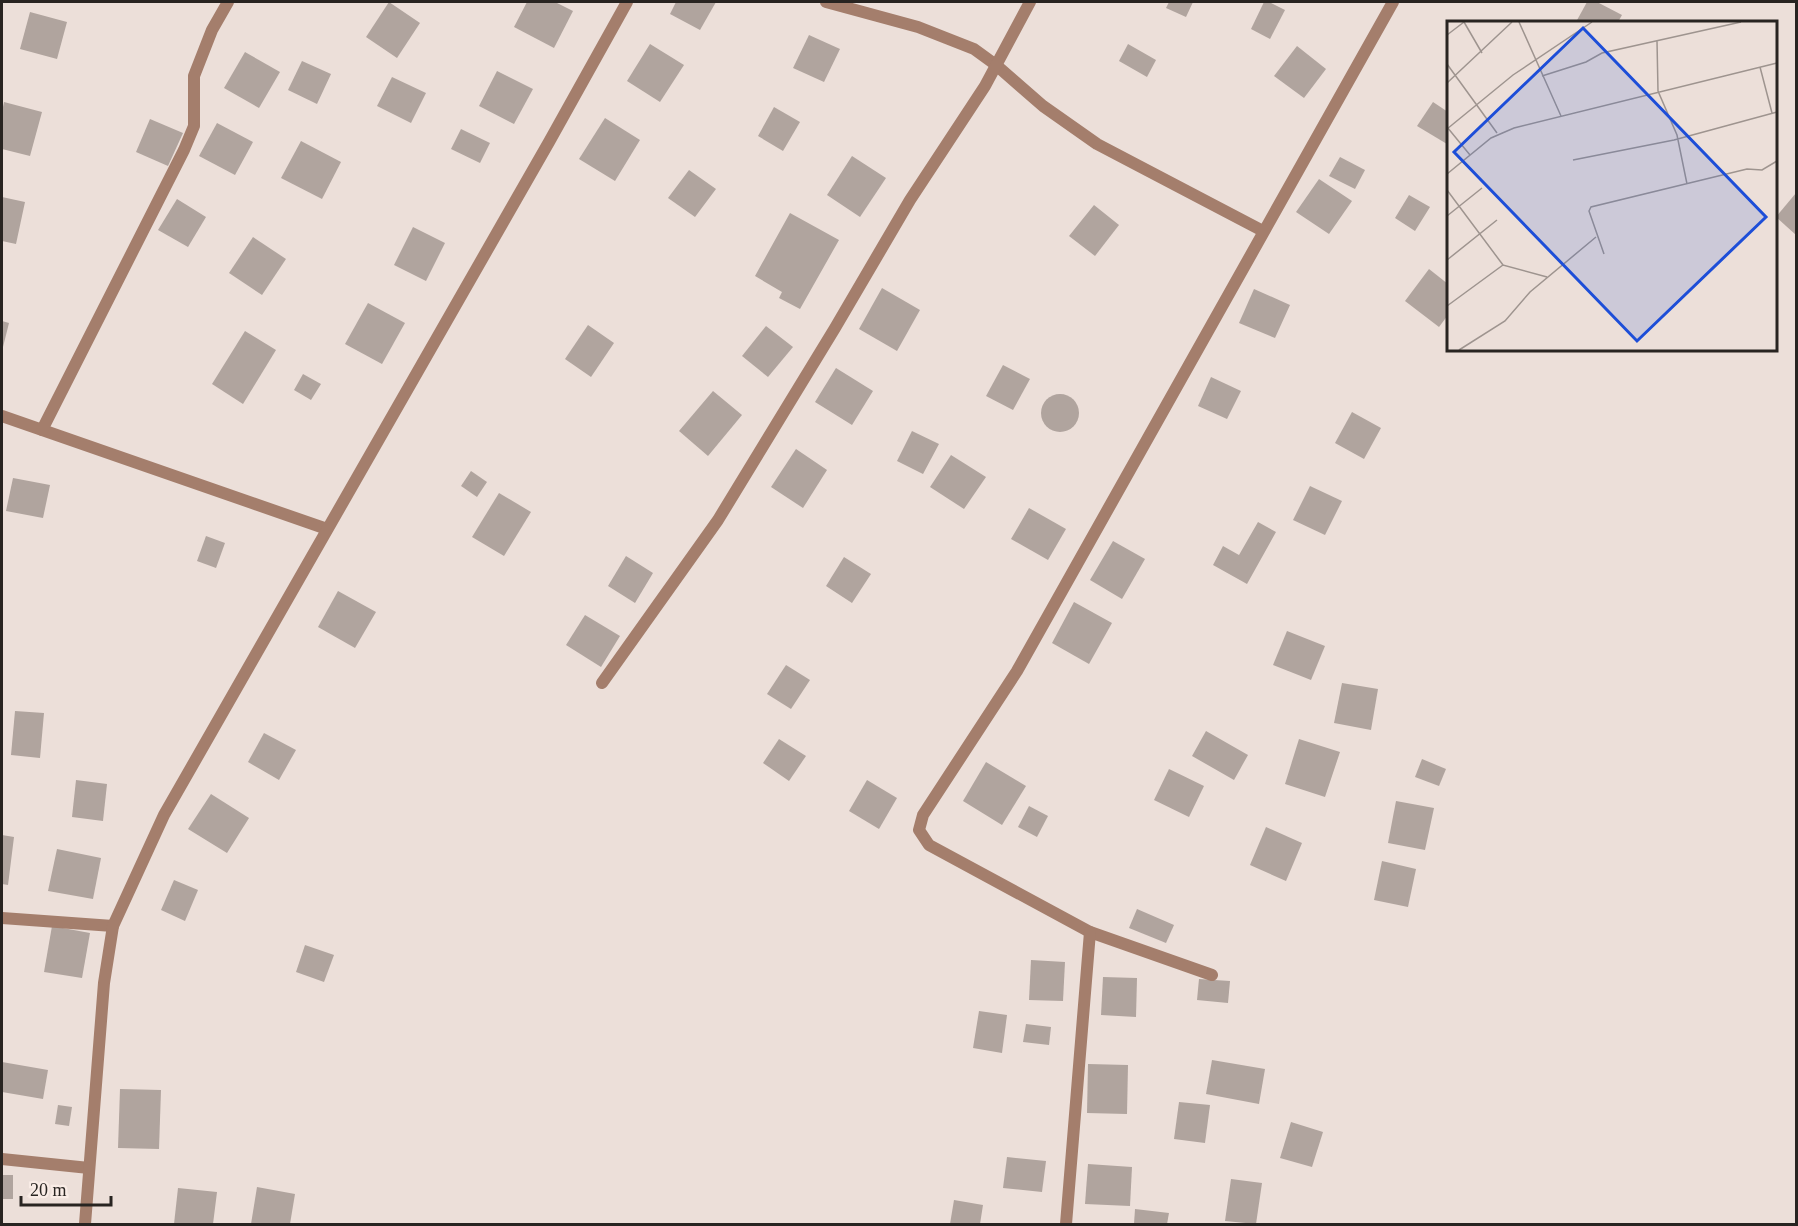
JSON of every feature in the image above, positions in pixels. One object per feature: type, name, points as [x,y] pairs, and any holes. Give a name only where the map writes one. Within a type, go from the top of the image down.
[{"type":"street","points":[[42,430],[184,150],[194,126],[194,76],[212,30],[228,2]]},
{"type":"street","points":[[85,1224],[104,983],[113,926],[164,815],[627,2]]},
{"type":"street","points":[[826,2],[918,27],[974,50],[996,65],[1043,106],[1097,144],[1263,231]]},
{"type":"street","points":[[602,683],[718,520],[910,200],[985,86],[1030,2]]},
{"type":"street","points":[[1212,975],[1090,932],[929,845],[919,830],[923,815],[1017,671],[1393,2]]},
{"type":"street","points":[[2,416],[327,529]]},
{"type":"street","points":[[2,918],[113,926]]},
{"type":"street","points":[[1066,1224],[1090,932]]},
{"type":"street","points":[[2,1159],[89,1168]]},
{"type":"building","points":[[389,2],[420,23],[397,58],[366,37]]},
{"type":"building","points":[[527,2],[555,2],[573,11],[554,48],[514,27]]},
{"type":"building","points":[[676,2],[716,2],[700,30],[670,14]]},
{"type":"building","points":[[1169,2],[1193,2],[1186,17],[1166,8]]},
{"type":"building","points":[[1264,2],[1285,10],[1270,39],[1251,29]]},
{"type":"building","points":[[1587,2],[1597,2],[1622,15],[1619,21],[1577,21]]},
{"type":"building","points":[[30,12],[67,22],[57,59],[20,49]]},
{"type":"building","points":[[809,35],[840,49],[824,82],[793,68]]},
{"type":"building","points":[[650,44],[684,65],[660,102],[627,81]]},
{"type":"building","points":[[1128,44],[1156,60],[1147,77],[1119,61]]},
{"type":"building","points":[[1297,46],[1326,69],[1304,98],[1274,76]]},
{"type":"building","points":[[245,52],[280,72],[259,108],[224,88]]},
{"type":"building","points":[[302,61],[331,74],[317,104],[288,90]]},
{"type":"building","points":[[497,71],[533,89],[514,124],[479,106]]},
{"type":"building","points":[[392,77],[426,93],[411,123],[377,106]]},
{"type":"building","points":[[4,102],[42,112],[30,156],[2,149]]},
{"type":"building","points":[[1433,102],[1447,111],[1447,144],[1417,126]]},
{"type":"building","points":[[774,107],[800,122],[783,151],[758,136]]},
{"type":"building","points":[[605,118],[640,140],[615,181],[579,159]]},
{"type":"building","points":[[150,119],[183,133],[168,166],[136,152]]},
{"type":"building","points":[[217,123],[253,142],[235,175],[199,156]]},
{"type":"building","points":[[461,129],[490,143],[480,163],[451,149]]},
{"type":"building","points":[[301,141],[341,162],[322,199],[281,178]]},
{"type":"building","points":[[852,156],[886,178],[860,217],[827,195]]},
{"type":"building","points":[[1340,157],[1365,170],[1355,189],[1329,176]]},
{"type":"building","points":[[689,170],[716,189],[695,217],[668,198]]},
{"type":"building","points":[[1319,179],[1352,201],[1329,234],[1296,212]]},
{"type":"building","points":[[1796,193],[1796,235],[1777,216]]},
{"type":"building","points":[[1409,195],[1430,207],[1415,231],[1395,218]]},
{"type":"building","points":[[2,197],[25,202],[16,244],[2,241]]},
{"type":"building","points":[[177,199],[206,217],[188,247],[158,230]]},
{"type":"building","points":[[1094,205],[1119,225],[1095,256],[1069,236]]},
{"type":"building","points":[[790,213],[839,240],[800,309],[779,298],[782,292],[755,276]]},
{"type":"building","points":[[413,227],[445,243],[426,281],[394,265]]},
{"type":"building","points":[[253,237],[286,259],[262,295],[229,273]]},
{"type":"building","points":[[1429,269],[1447,283],[1447,316],[1439,327],[1405,301]]},
{"type":"building","points":[[882,288],[920,310],[897,351],[859,329]]},
{"type":"building","points":[[1254,289],[1290,305],[1275,338],[1239,323]]},
{"type":"building","points":[[368,303],[405,323],[382,364],[345,344]]},
{"type":"building","points":[[2,321],[9,323],[2,351]]},
{"type":"building","points":[[588,325],[614,343],[591,377],[565,359]]},
{"type":"building","points":[[766,326],[793,347],[768,377],[742,356]]},
{"type":"building","points":[[245,331],[276,350],[243,404],[212,384]]},
{"type":"building","points":[[1003,365],[1030,379],[1013,410],[986,396]]},
{"type":"building","points":[[836,368],[873,391],[852,425],[815,402]]},
{"type":"building","points":[[303,374],[321,384],[311,400],[294,390]]},
{"type":"building","points":[[1211,377],[1241,391],[1227,419],[1198,406]]},
{"type":"building","points":[[713,391],[742,415],[708,456],[679,431]]},
{"type":"building","points":[[1060,394],[1074,399],[1079,413],[1074,427],[1060,432],[1046,427],[1041,413],[1046,399]]},
{"type":"building","points":[[1352,412],[1381,428],[1364,459],[1335,443]]},
{"type":"building","points":[[912,431],[939,444],[923,474],[897,461]]},
{"type":"building","points":[[796,449],[827,470],[803,508],[771,487]]},
{"type":"building","points":[[951,455],[986,477],[964,509],[930,487]]},
{"type":"building","points":[[471,471],[487,482],[477,497],[461,486]]},
{"type":"building","points":[[13,478],[50,485],[43,518],[6,511]]},
{"type":"building","points":[[1310,486],[1342,501],[1325,535],[1293,520]]},
{"type":"building","points":[[499,493],[531,512],[504,556],[472,537]]},
{"type":"building","points":[[1029,508],[1066,529],[1048,560],[1011,539]]},
{"type":"building","points":[[1258,522],[1276,532],[1247,584],[1213,565],[1223,546],[1239,555]]},
{"type":"building","points":[[206,536],[225,543],[216,568],[197,561]]},
{"type":"building","points":[[1113,541],[1145,559],[1122,599],[1090,580]]},
{"type":"building","points":[[626,556],[653,573],[635,603],[608,586]]},
{"type":"building","points":[[844,557],[871,574],[852,603],[826,586]]},
{"type":"building","points":[[338,591],[376,612],[355,648],[318,627]]},
{"type":"building","points":[[1074,602],[1112,623],[1089,664],[1052,643]]},
{"type":"building","points":[[585,615],[620,636],[601,667],[566,645]]},
{"type":"building","points":[[1287,631],[1325,646],[1311,680],[1273,665]]},
{"type":"building","points":[[786,665],[810,680],[791,709],[767,694]]},
{"type":"building","points":[[1342,683],[1378,689],[1371,730],[1334,723]]},
{"type":"building","points":[[15,711],[44,713],[40,758],[11,755]]},
{"type":"building","points":[[1206,731],[1248,755],[1234,780],[1192,756]]},
{"type":"building","points":[[264,733],[296,750],[279,780],[248,762]]},
{"type":"building","points":[[779,739],[806,756],[789,781],[763,763]]},
{"type":"building","points":[[1299,739],[1340,752],[1325,797],[1285,784]]},
{"type":"building","points":[[1422,759],[1446,769],[1439,786],[1415,777]]},
{"type":"building","points":[[986,762],[1026,786],[1002,825],[963,801]]},
{"type":"building","points":[[1169,769],[1204,786],[1189,817],[1154,800]]},
{"type":"building","points":[[76,780],[107,784],[103,821],[72,817]]},
{"type":"building","points":[[867,780],[897,798],[879,829],[849,811]]},
{"type":"building","points":[[211,794],[249,818],[227,853],[188,829]]},
{"type":"building","points":[[1396,801],[1434,808],[1425,850],[1388,843]]},
{"type":"building","points":[[1029,806],[1048,816],[1037,837],[1018,827]]},
{"type":"building","points":[[1266,827],[1302,843],[1286,881],[1250,865]]},
{"type":"building","points":[[2,835],[14,837],[8,885],[2,884]]},
{"type":"building","points":[[57,849],[101,858],[93,899],[48,891]]},
{"type":"building","points":[[1382,861],[1416,869],[1408,907],[1374,900]]},
{"type":"building","points":[[174,880],[198,890],[185,921],[161,910]]},
{"type":"building","points":[[1137,909],[1174,925],[1166,943],[1129,928]]},
{"type":"building","points":[[52,926],[90,933],[82,978],[44,972]]},
{"type":"building","points":[[305,945],[334,955],[324,982],[296,972]]},
{"type":"building","points":[[1031,960],[1065,962],[1063,1001],[1029,1000]]},
{"type":"building","points":[[1103,977],[1137,978],[1136,1017],[1101,1015]]},
{"type":"building","points":[[1199,979],[1230,981],[1228,1003],[1197,1000]]},
{"type":"building","points":[[979,1011],[1007,1015],[1002,1053],[973,1048]]},
{"type":"building","points":[[1026,1024],[1051,1027],[1049,1045],[1023,1042]]},
{"type":"building","points":[[1212,1060],[1265,1069],[1259,1104],[1206,1094]]},
{"type":"building","points":[[2,1062],[48,1070],[43,1099],[2,1092]]},
{"type":"building","points":[[1088,1064],[1128,1065],[1127,1114],[1087,1113]]},
{"type":"building","points":[[120,1089],[161,1090],[159,1149],[118,1148]]},
{"type":"building","points":[[1179,1102],[1210,1105],[1205,1143],[1174,1139]]},
{"type":"building","points":[[58,1105],[72,1107],[69,1126],[55,1124]]},
{"type":"building","points":[[1291,1122],[1323,1132],[1312,1167],[1280,1158]]},
{"type":"building","points":[[1007,1157],[1046,1161],[1042,1192],[1003,1188]]},
{"type":"building","points":[[1088,1164],[1132,1167],[1130,1206],[1085,1204]]},
{"type":"building","points":[[2,1175],[13,1175],[13,1199],[2,1199]]},
{"type":"building","points":[[1231,1179],[1262,1183],[1256,1224],[1225,1221]]},
{"type":"building","points":[[257,1187],[295,1194],[290,1224],[251,1224]]},
{"type":"building","points":[[178,1188],[217,1192],[213,1224],[174,1224]]},
{"type":"building","points":[[954,1200],[983,1205],[980,1224],[950,1224]]},
{"type":"building","points":[[1135,1209],[1169,1213],[1167,1224],[1134,1224]]}]
